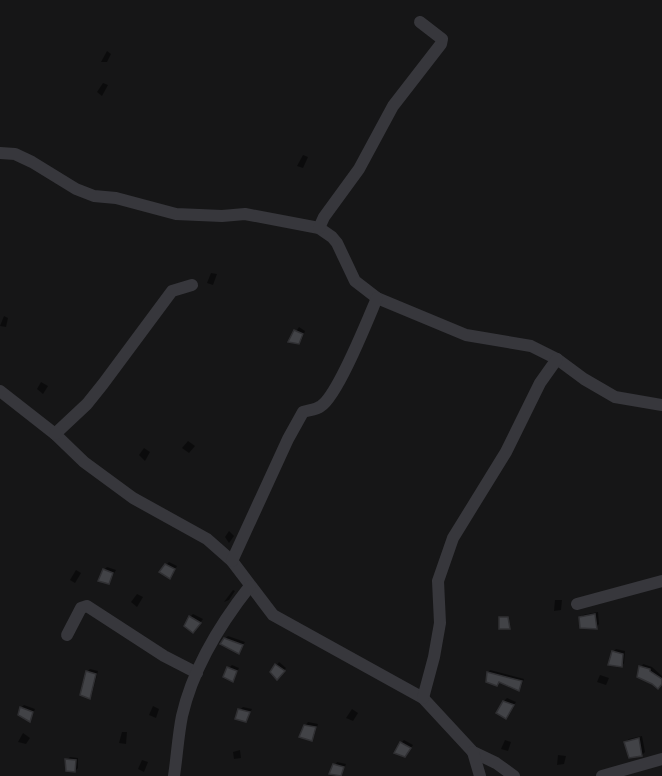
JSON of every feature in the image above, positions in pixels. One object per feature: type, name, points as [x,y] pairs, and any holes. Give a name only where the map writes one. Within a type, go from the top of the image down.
[{"type":"street","points":[[319,228],[324,217],[359,169],[393,106],[441,44],[441,39],[420,22]]},
{"type":"street","points":[[0,153],[15,154],[76,189],[94,196],[116,198],[176,214],[222,216],[245,214],[319,228],[337,243],[355,281],[377,298],[466,334],[531,346],[557,359],[584,379],[615,397],[662,405]]},
{"type":"street","points":[[56,434],[87,404],[172,291],[192,285]]},
{"type":"street","points":[[232,561],[288,439],[303,412],[316,409],[327,401],[351,358],[377,298]]},
{"type":"street","points":[[423,698],[440,623],[438,581],[453,538],[506,452],[540,383],[557,359]]},
{"type":"street","points":[[0,391],[56,434],[84,462],[133,498],[207,539],[232,561],[273,615],[423,698],[473,752],[496,763],[514,776]]},
{"type":"street","points":[[577,604],[662,581]]},
{"type":"street","points":[[174,776],[182,718],[197,673],[212,639],[250,586]]},
{"type":"street","points":[[67,635],[81,608],[87,606],[164,656],[197,673]]},
{"type":"street","points":[[473,752],[480,776]]},
{"type":"street","points":[[602,776],[662,759]]},
{"type":"building","points":[[294,330],[303,334],[299,344],[288,342]]},
{"type":"building","points":[[165,564],[175,569],[170,579],[159,572]]},
{"type":"building","points":[[103,569],[113,573],[109,584],[98,581]]},
{"type":"building","points":[[595,614],[597,629],[580,628],[579,617]]},
{"type":"building","points":[[189,616],[201,623],[193,633],[184,626]]},
{"type":"building","points":[[499,617],[508,617],[510,629],[499,629]]},
{"type":"building","points":[[224,638],[243,645],[239,654],[220,644]]},
{"type":"building","points":[[612,651],[623,654],[622,667],[608,665]]},
{"type":"building","points":[[275,664],[285,671],[277,680],[270,672]]},
{"type":"building","points":[[639,666],[650,669],[662,679],[662,684],[658,689],[637,677]]},
{"type":"building","points":[[227,667],[237,671],[233,682],[223,677]]},
{"type":"building","points":[[86,671],[96,674],[90,699],[80,695]]},
{"type":"building","points":[[487,672],[522,681],[519,691],[499,682],[497,686],[486,682]]},
{"type":"building","points":[[503,701],[514,705],[506,719],[496,713]]},
{"type":"building","points":[[20,707],[33,712],[30,722],[18,715]]},
{"type":"building","points":[[238,709],[250,712],[246,722],[235,719]]},
{"type":"building","points":[[304,725],[316,727],[312,741],[299,737]]},
{"type":"building","points":[[639,738],[642,756],[629,758],[624,742]]},
{"type":"building","points":[[400,742],[411,748],[405,757],[394,753]]},
{"type":"building","points":[[65,759],[76,760],[75,772],[66,771]]},
{"type":"building","points":[[333,764],[344,767],[341,776],[329,774]]}]
